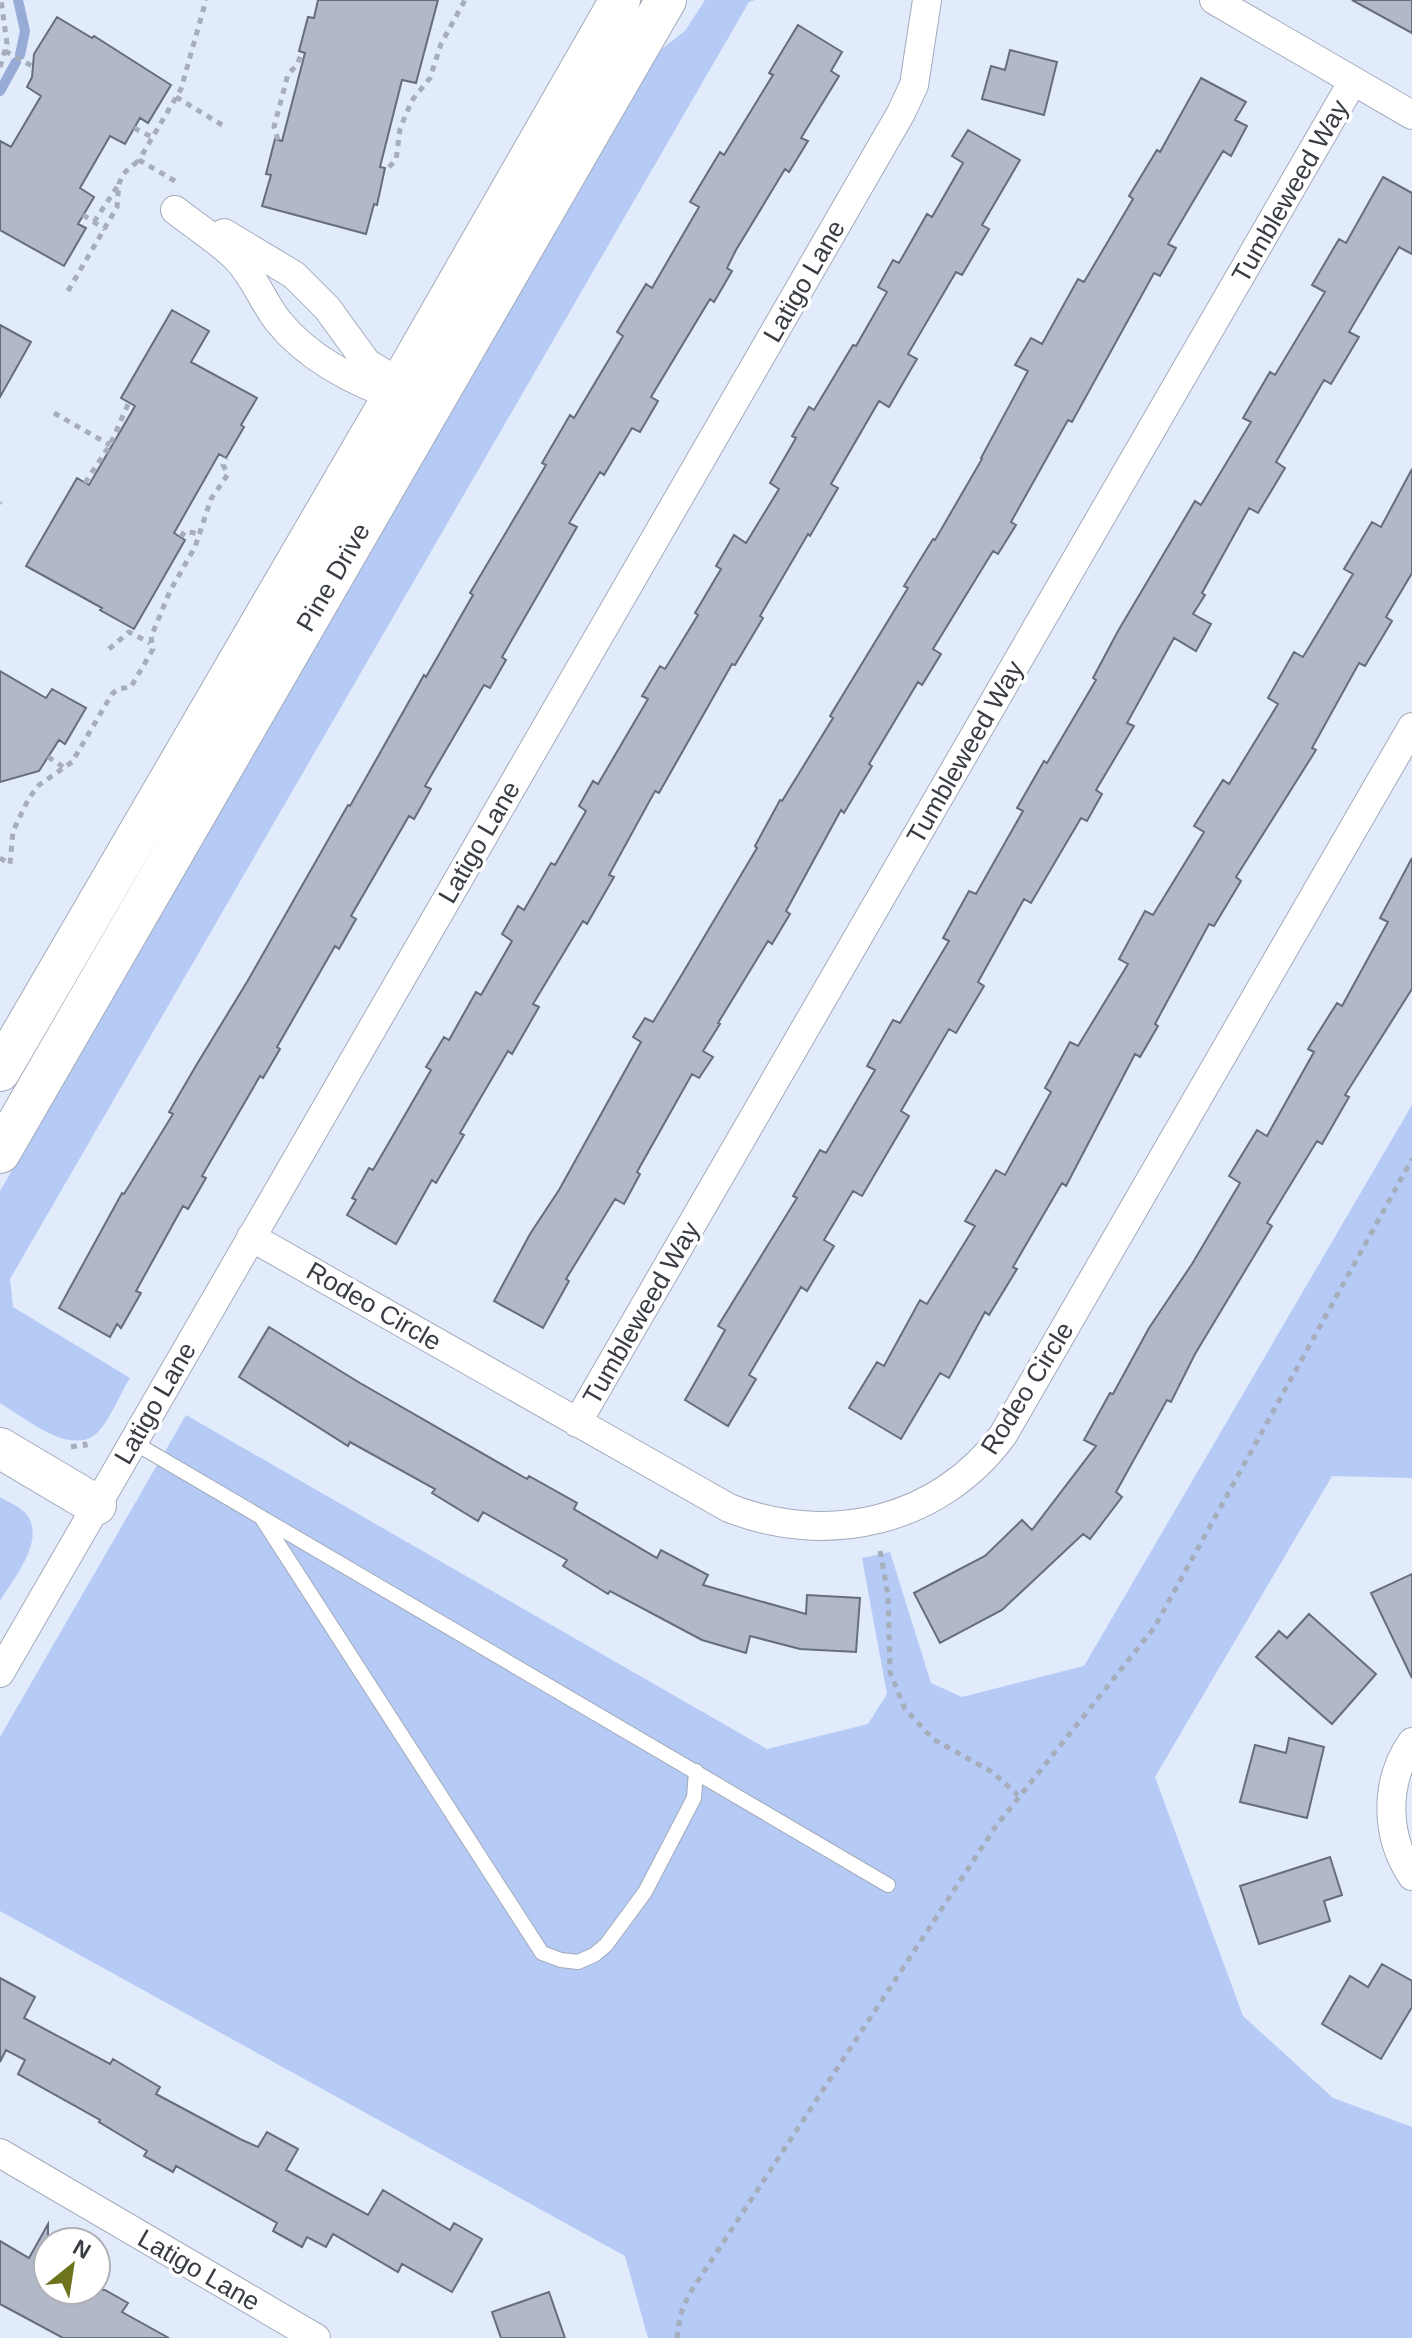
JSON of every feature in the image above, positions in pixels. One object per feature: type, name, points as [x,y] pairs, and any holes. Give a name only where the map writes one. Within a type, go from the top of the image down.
[{"type":"main road","name":"Pine Drive","points":[[0,1071],[620,0]]},
{"type":"main road","name":"Pine Drive","points":[[0,1153],[666,0]]},
{"type":"main road","points":[[0,1448],[96,1505]]},
{"type":"street","name":"Latigo Lane","points":[[0,1673],[901,113],[916,76],[927,0]]},
{"type":"street","points":[[1214,0],[1412,115]]},
{"type":"street","name":"Tumbleweed Way","points":[[577,1423],[1353,81]]},
{"type":"street","points":[[396,389],[367,363],[327,308],[294,275],[212,226],[175,210],[236,257],[277,320],[320,360],[396,389],[431,408]]},
{"type":"street","name":"Rodeo Circle","points":[[251,1237],[729,1508],[785,1524],[831,1526],[879,1520],[911,1509],[953,1486],[977,1465],[1003,1435],[1412,727]]},
{"type":"street","points":[[1412,1742],[1401,1763],[1391,1798],[1394,1834],[1399,1852],[1412,1876]]},
{"type":"street","name":"Latigo Lane","points":[[0,2153],[316,2338]]},
{"type":"lane","points":[[133,1442],[888,1885]]},
{"type":"lane","points":[[258,1514],[542,1953],[578,1962],[606,1945],[645,1892],[694,1798],[696,1771]]},
{"type":"path","points":[[0,67],[7,27],[1,0]]},
{"type":"path","points":[[94,222],[123,174],[139,160],[181,89],[206,0]]},
{"type":"path","points":[[389,167],[396,160],[400,129],[406,114],[413,99],[430,78],[441,44],[465,0]]},
{"type":"path","points":[[5,51],[34,67]]},
{"type":"path","points":[[278,140],[274,127],[288,74],[297,65],[302,52]]},
{"type":"path","points":[[176,97],[222,125]]},
{"type":"path","points":[[134,128],[152,137]]},
{"type":"path","points":[[139,160],[188,188]]},
{"type":"path","points":[[68,291],[117,207],[119,184]]},
{"type":"path","points":[[83,215],[105,229]]},
{"type":"path","points":[[85,483],[110,445],[129,402]]},
{"type":"path","points":[[54,413],[110,445]]},
{"type":"path","points":[[150,643],[170,591],[195,547],[211,499],[226,480],[228,474],[223,465],[226,458]]},
{"type":"path","points":[[181,537],[185,531],[199,534]]},
{"type":"path","points":[[0,858],[10,864],[13,831],[29,798],[39,785],[72,762],[112,694],[118,689],[131,687],[153,649],[150,643],[129,632],[109,649]]},
{"type":"path","points":[[48,757],[65,768]]},
{"type":"path","points":[[677,2338],[680,2316],[688,2296],[927,1930],[1018,1795],[1154,1628],[1412,1159]]},
{"type":"path","points":[[880,1551],[888,1595],[890,1672],[905,1709],[933,1739],[992,1772],[1018,1795]]},
{"type":"shaded area","points":[[705,0],[755,0],[749,2],[10,1279],[13,1307],[130,1378],[97,1433],[74,1441],[48,1433],[0,1403],[0,1191],[659,51],[685,31]]},
{"type":"shaded area","points":[[1412,1105],[1412,1478],[1332,1476],[1155,1777],[1243,2016],[1333,2098],[1412,2127],[1412,2338],[648,2338],[625,2256],[0,1911],[0,1737],[186,1415],[767,1749],[868,1724],[887,1694],[862,1558],[890,1552],[931,1683],[962,1697],[1084,1666]]},
{"type":"shaded area","points":[[0,1497],[27,1515],[33,1536],[26,1560],[0,1601]]},
{"type":"building","points":[[318,0],[438,0],[416,83],[402,80],[380,167],[385,168],[377,205],[374,204],[366,234],[262,206],[271,175],[266,174],[275,139],[282,141],[305,53],[299,51],[308,17],[314,18]]},
{"type":"building","points":[[1352,0],[1412,0],[1412,33]]},
{"type":"building","points":[[57,17],[92,38],[94,36],[171,85],[148,123],[140,118],[125,144],[110,136],[80,188],[94,197],[78,224],[86,228],[64,266],[0,230],[0,141],[11,147],[41,96],[27,87],[32,77],[34,54]]},
{"type":"building","points":[[798,25],[842,52],[831,71],[839,76],[801,138],[808,141],[789,172],[785,169],[736,250],[727,268],[732,271],[714,302],[710,299],[651,397],[658,401],[640,432],[632,428],[604,475],[600,472],[569,523],[577,527],[502,657],[506,660],[490,688],[484,685],[425,786],[431,789],[414,819],[409,816],[351,916],[356,919],[339,949],[335,946],[277,1047],[280,1049],[263,1078],[260,1076],[202,1176],[206,1178],[188,1209],[183,1206],[136,1291],[141,1293],[121,1328],[117,1324],[110,1337],[59,1308],[122,1193],[173,1114],[169,1112],[473,595],[470,593],[546,465],[542,463],[570,415],[574,418],[623,336],[617,332],[646,284],[652,288],[699,207],[690,202],[720,152],[724,155],[773,75],[769,73]]},
{"type":"building","points":[[1010,50],[1057,62],[1044,115],[982,99],[991,66],[1005,70]]},
{"type":"building","points":[[1201,78],[1246,102],[1235,120],[1247,126],[1231,156],[1223,151],[1168,244],[1176,248],[1160,276],[1154,273],[1072,422],[1068,420],[1011,522],[1016,525],[998,554],[993,551],[933,649],[941,654],[922,685],[918,682],[844,813],[841,810],[786,911],[790,914],[772,944],[768,941],[718,1023],[703,1051],[713,1057],[699,1078],[692,1074],[637,1172],[640,1174],[624,1204],[615,1199],[566,1279],[569,1281],[543,1328],[494,1301],[641,1042],[633,1037],[645,1018],[653,1022],[681,976],[757,848],[755,846],[780,800],[833,718],[830,716],[908,588],[904,586],[982,459],[1028,371],[1015,365],[1031,338],[1042,344],[1078,279],[1084,282],[1133,199],[1129,196],[1157,150],[1160,152]]},
{"type":"building","points":[[968,130],[1020,160],[982,225],[989,229],[962,275],[956,272],[908,354],[917,359],[889,407],[879,401],[831,484],[838,488],[810,536],[808,534],[760,616],[763,618],[735,665],[732,664],[659,793],[655,791],[609,875],[614,877],[587,924],[583,921],[533,1004],[539,1007],[512,1054],[508,1051],[460,1133],[464,1135],[436,1183],[432,1180],[396,1244],[347,1215],[356,1200],[352,1198],[369,1168],[373,1170],[431,1070],[426,1067],[444,1037],[449,1040],[476,992],[481,995],[512,941],[502,934],[518,906],[524,910],[551,863],[555,865],[586,811],[579,806],[593,781],[598,784],[648,699],[642,696],[660,666],[665,669],[698,615],[695,613],[721,569],[716,566],[734,535],[746,543],[779,489],[770,483],[796,438],[792,436],[809,407],[814,410],[887,292],[878,287],[893,260],[899,263],[927,214],[932,217],[963,163],[952,156]]},
{"type":"building","points":[[1383,177],[1412,193],[1412,254],[1399,247],[1349,332],[1359,337],[1331,384],[1324,380],[1276,462],[1285,468],[1258,513],[1249,508],[1202,593],[1205,595],[1193,614],[1211,624],[1196,651],[1174,638],[1127,723],[1134,726],[1096,790],[1102,794],[1087,821],[1081,818],[1031,903],[1024,899],[978,982],[984,986],[956,1033],[949,1029],[901,1111],[909,1116],[862,1196],[853,1191],[824,1240],[834,1246],[807,1291],[801,1287],[749,1375],[756,1379],[728,1426],[685,1400],[725,1330],[718,1326],[797,1198],[793,1196],[820,1150],[826,1153],[875,1070],[867,1066],[893,1020],[900,1023],[949,941],[943,938],[969,891],[976,894],[1023,811],[1017,808],[1096,680],[1093,678],[1118,631],[1195,501],[1201,505],[1251,422],[1243,418],[1270,372],[1275,375],[1325,292],[1312,285],[1339,239],[1346,243]]},
{"type":"building","points":[[172,310],[209,331],[191,362],[257,398],[226,458],[219,454],[174,533],[185,540],[134,629],[26,566],[77,478],[89,485],[135,406],[121,398]]},
{"type":"building","points":[[0,325],[31,342],[0,397]]},
{"type":"building","points":[[1412,469],[1412,573],[1386,617],[1392,621],[1365,666],[1359,663],[1312,748],[1316,750],[1236,877],[1241,881],[1214,926],[1209,924],[1155,1024],[1158,1026],[1140,1057],[1135,1054],[1066,1186],[1062,1183],[1013,1267],[1017,1269],[989,1315],[985,1312],[949,1378],[940,1373],[901,1439],[849,1408],[877,1362],[884,1366],[920,1300],[927,1304],[975,1226],[965,1221],[996,1170],[1005,1175],[1051,1092],[1045,1088],[1070,1042],[1078,1046],[1128,964],[1119,959],[1145,911],[1153,915],[1204,832],[1194,826],[1223,780],[1229,784],[1278,704],[1268,698],[1294,652],[1303,657],[1353,574],[1344,569],[1372,522],[1381,527]]},
{"type":"building","points":[[0,671],[46,698],[52,689],[86,708],[65,744],[59,740],[39,771],[0,782]]},
{"type":"building","points":[[1412,858],[1412,989],[1345,1095],[1349,1097],[1322,1144],[1317,1141],[1267,1223],[1272,1226],[1195,1354],[1171,1402],[1167,1400],[1116,1492],[1122,1497],[1090,1539],[1083,1534],[1002,1610],[940,1643],[914,1593],[985,1556],[1022,1520],[1032,1530],[1096,1446],[1084,1440],[1149,1328],[1192,1264],[1240,1183],[1229,1176],[1257,1130],[1267,1136],[1314,1052],[1308,1049],[1337,1003],[1342,1006],[1388,922],[1380,918]]},
{"type":"building","points":[[269,1327],[527,1479],[529,1476],[577,1503],[574,1509],[657,1558],[661,1550],[708,1575],[703,1585],[806,1614],[807,1595],[860,1598],[856,1652],[800,1649],[750,1636],[746,1653],[702,1640],[610,1591],[608,1594],[563,1566],[567,1560],[483,1512],[478,1521],[432,1493],[435,1489],[350,1442],[348,1446],[239,1377]]},
{"type":"building","points":[[1412,1574],[1412,1678],[1371,1593]]},
{"type":"building","points":[[1309,1614],[1376,1674],[1332,1724],[1256,1657],[1279,1631],[1287,1638]]},
{"type":"building","points":[[1289,1738],[1324,1747],[1307,1818],[1240,1802],[1255,1745],[1286,1753]]},
{"type":"building","points":[[1330,1857],[1342,1895],[1324,1901],[1330,1921],[1259,1944],[1240,1886]]},
{"type":"building","points":[[1382,1964],[1412,1981],[1412,2007],[1381,2059],[1322,2024],[1350,1976],[1368,1987]]},
{"type":"building","points":[[0,1978],[35,1997],[24,2018],[110,2064],[113,2059],[160,2087],[156,2094],[240,2139],[258,2147],[267,2132],[298,2149],[286,2170],[368,2215],[383,2190],[450,2230],[454,2223],[482,2239],[452,2292],[402,2264],[398,2272],[333,2234],[326,2247],[307,2237],[302,2247],[273,2231],[277,2223],[176,2166],[173,2172],[144,2156],[147,2151],[100,2120],[18,2074],[25,2060],[6,2050],[0,2062]]},
{"type":"building","points":[[0,2241],[29,2258],[32,2253],[32,2306],[112,2306],[112,2294],[128,2303],[122,2312],[169,2338],[63,2338],[0,2304]]},
{"type":"building","points":[[549,2292],[565,2338],[501,2338],[492,2312]]},
{"type":"waterway","points":[[18,0],[25,31],[20,55]]},
{"type":"waterway","points":[[0,91],[16,62]]}]
